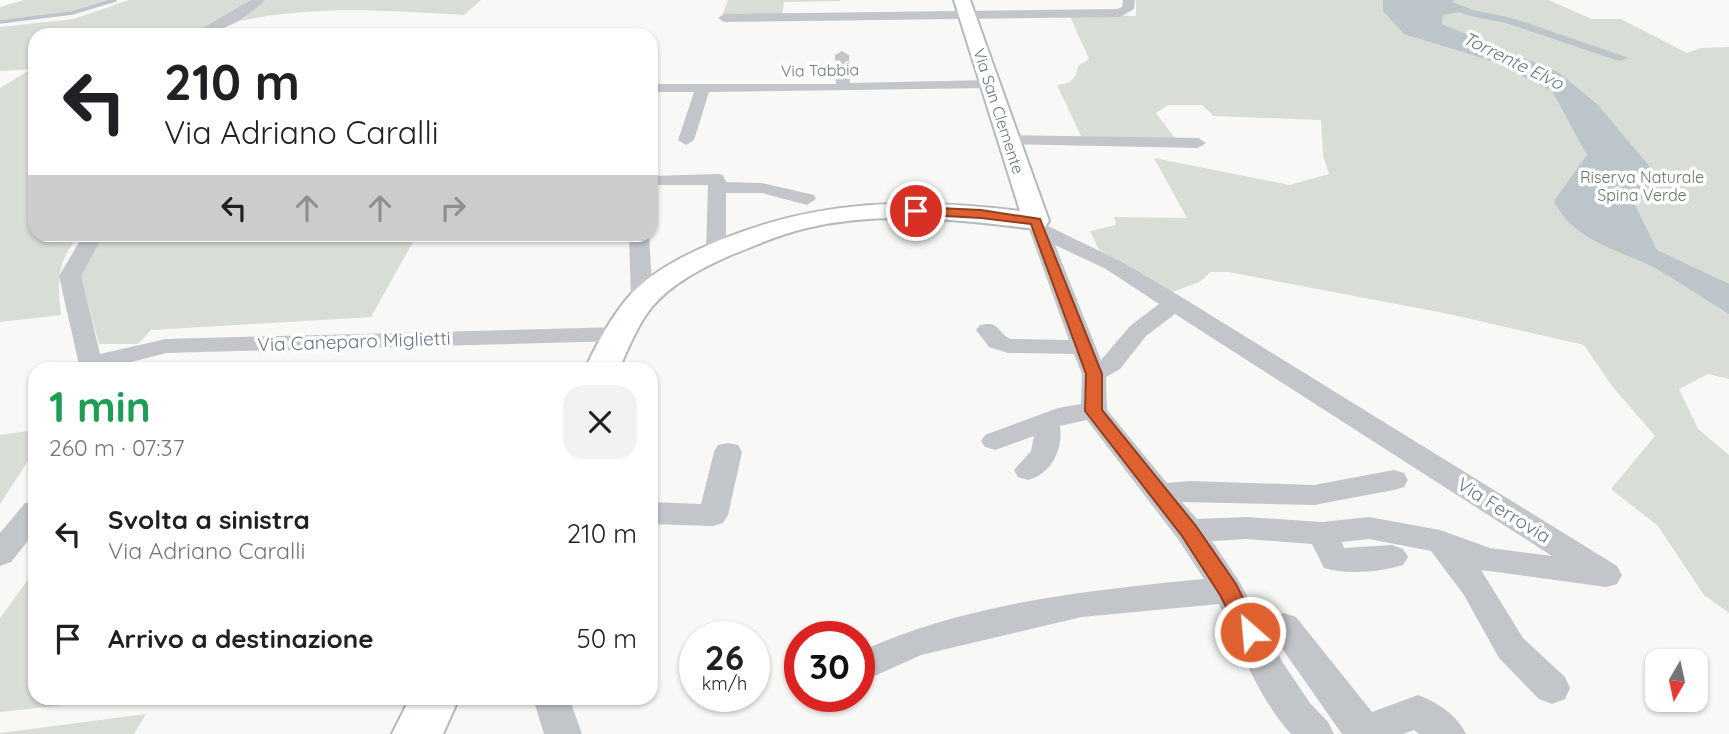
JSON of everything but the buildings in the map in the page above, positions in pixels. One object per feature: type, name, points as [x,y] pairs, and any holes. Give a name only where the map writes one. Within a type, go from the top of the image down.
[{"type":"street","points":[[213,28],[259,0]]},
{"type":"street","points":[[724,18],[964,8],[1120,13],[1128,9],[1129,0]]},
{"type":"street","name":"Via San Clemente","points":[[964,8],[1037,225]]},
{"type":"street","points":[[842,55],[843,88]]},
{"type":"street","name":"Via Tabbia","points":[[658,88],[843,88],[990,84]]},
{"type":"street","points":[[686,140],[703,88]]},
{"type":"street","points":[[1007,140],[1198,143]]},
{"type":"street","points":[[658,180],[717,179],[716,251]]},
{"type":"street","points":[[718,187],[762,188],[807,199]]},
{"type":"street","points":[[606,362],[642,300],[683,268],[716,251],[773,229],[835,215],[894,210],[981,214],[1037,225],[1094,374],[1094,411],[1189,531],[1228,590],[1271,674],[1297,715],[1315,734]]},
{"type":"street","name":"Via Ferrovia","points":[[1037,225],[1113,265],[1175,303],[1606,575],[1487,560],[1439,541],[1369,528],[1322,533],[1247,528],[1189,531]]},
{"type":"street","points":[[89,242],[70,276],[91,362]]},
{"type":"street","points":[[639,242],[642,300]]},
{"type":"street","points":[[1094,374],[1111,364],[1138,331],[1175,303]]},
{"type":"street","points":[[988,330],[997,342],[1008,346],[1085,347]]},
{"type":"street","name":"Via Caneparo Miglietti","points":[[107,362],[166,346],[620,334]]},
{"type":"street","points":[[995,441],[1067,414],[1094,411]]},
{"type":"street","points":[[1028,470],[1042,459],[1048,436],[1046,422]]},
{"type":"street","points":[[658,513],[713,515],[728,452]]},
{"type":"street","points":[[1160,494],[1190,491],[1314,495],[1394,480]]},
{"type":"street","points":[[0,554],[28,520]]},
{"type":"street","points":[[1322,533],[1335,560],[1392,557]]},
{"type":"street","points":[[1439,541],[1475,586],[1511,648],[1552,688]]},
{"type":"street","points":[[875,660],[914,642],[1082,604],[1228,590]]},
{"type":"street","points":[[1284,626],[1363,733],[1418,710],[1447,734]]},
{"type":"street","points":[[417,734],[432,705]]},
{"type":"street","points":[[553,705],[563,734]]},
{"type":"green space","points":[[24,0],[110,0],[69,12],[0,21],[0,7]]},
{"type":"green space","points":[[129,0],[260,0],[204,28],[28,28],[28,69],[0,71],[0,27],[74,19]]},
{"type":"green space","points":[[263,0],[481,0],[464,15],[348,10],[291,13],[230,23]]},
{"type":"green space","points":[[728,0],[840,1],[784,2],[782,15],[722,16]]},
{"type":"green space","name":"Riserva Naturale Spina Verde","points":[[1136,0],[1548,0],[1592,19],[1621,19],[1687,53],[1701,48],[1729,47],[1729,379],[1708,374],[1679,389],[1698,429],[1729,455],[1729,613],[1704,595],[1658,526],[1611,489],[1655,436],[1612,386],[1584,345],[1449,314],[1228,272],[1211,272],[1199,282],[1170,293],[1099,250],[1090,231],[1116,225],[1114,217],[1187,218],[1154,158],[1290,185],[1329,174],[1323,155],[1321,120],[1214,116],[1202,105],[1168,105],[1156,113],[1177,141],[1082,138],[1057,85],[1072,80],[1078,66],[1089,59],[1069,14],[1136,16]]},
{"type":"green space","points":[[26,72],[28,242],[74,242],[66,254],[60,272],[61,315],[0,322],[0,88]]},
{"type":"green space","points":[[100,242],[413,242],[371,317],[151,330],[138,344],[99,344],[79,273]]},
{"type":"green space","points":[[28,431],[28,461],[0,504],[0,435]]},
{"type":"green space","points":[[28,580],[28,705],[64,705],[0,712],[0,618]]},
{"type":"green space","points":[[146,714],[134,734],[0,734],[0,733]]},
{"type":"water","name":"Torrente Elvo","points":[[1383,0],[1455,0],[1450,3],[1463,11],[1443,15],[1442,24],[1558,72],[1598,105],[1650,167],[1650,190],[1635,205],[1657,250],[1729,284],[1729,314],[1655,268],[1585,235],[1562,215],[1554,201],[1587,155],[1552,91],[1495,62],[1404,34],[1383,11]]},
{"type":"waterway","points":[[0,22],[72,13],[115,0]]},
{"type":"waterway","points":[[1438,0],[1470,13],[1508,20],[1623,58]]},
{"type":"route","points":[[916,211],[981,214],[1036,221],[1094,374],[1094,411],[1189,531],[1228,590],[1250,632]]}]
